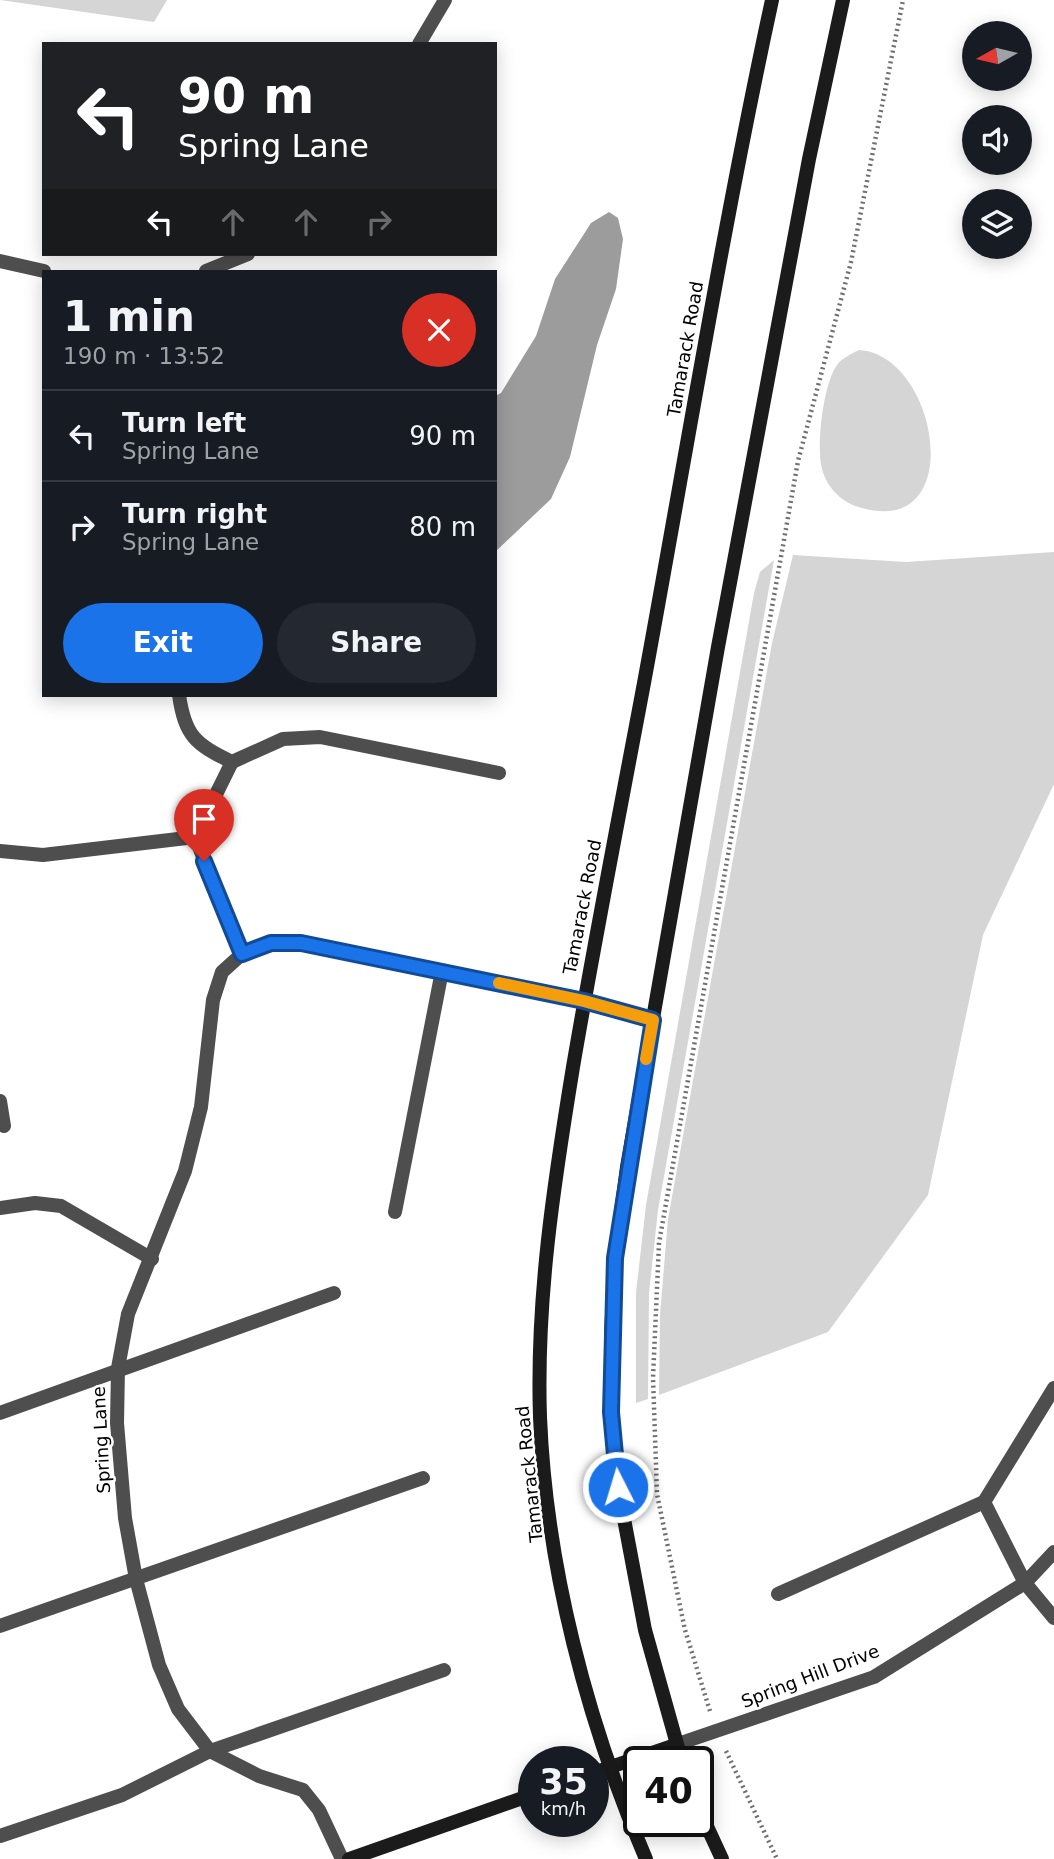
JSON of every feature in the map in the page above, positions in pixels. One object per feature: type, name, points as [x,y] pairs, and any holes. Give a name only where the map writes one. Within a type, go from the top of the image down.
[{"type":"street","points":[[420,42],[445,0]]},
{"type":"street","name":"Tamarack Road","points":[[603,1746],[580,1670],[562,1585],[540,1419],[544,1266],[555,1173],[584,1001],[736,172],[772,0]]},
{"type":"street","points":[[675,1745],[631,1564],[618,1487],[611,1412],[615,1258],[653,1020],[721,634],[809,159],[843,0]]},
{"type":"street","points":[[208,270],[243,256]]},
{"type":"street","points":[[0,261],[42,271]]},
{"type":"street","points":[[179,697],[183,723],[206,750],[232,762]]},
{"type":"street","points":[[499,773],[320,737],[284,739],[232,762],[195,837],[242,954],[271,943],[301,943],[584,1001],[653,1020]]},
{"type":"street","points":[[0,851],[43,855],[195,837]]},
{"type":"street","name":"Spring Lane","points":[[242,954],[222,972],[213,1000],[201,1107],[185,1171],[128,1314],[118,1368],[117,1423],[124,1505],[136,1580],[159,1665],[178,1709],[210,1751],[259,1776],[303,1790],[319,1810],[342,1859]]},
{"type":"street","points":[[395,1212],[442,971]]},
{"type":"street","points":[[0,1101],[4,1126]]},
{"type":"street","points":[[0,1208],[35,1203],[61,1206],[152,1259]]},
{"type":"street","points":[[0,1413],[118,1368],[334,1293]]},
{"type":"street","points":[[778,1594],[984,1502],[1054,1388]]},
{"type":"street","points":[[0,1626],[423,1478]]},
{"type":"street","points":[[984,1502],[1025,1583],[1054,1618]]},
{"type":"street","name":"Spring Hill Drive","points":[[609,1767],[874,1676],[1025,1583],[1054,1552]]},
{"type":"street","points":[[0,1836],[122,1795],[210,1751],[444,1670]]},
{"type":"street","name":"Tamarack Road","points":[[609,1767],[646,1859]]},
{"type":"street","points":[[349,1859],[518,1800]]},
{"type":"street","points":[[712,1837],[722,1859]]},
{"type":"path","points":[[777,1859],[717,1732],[684,1630],[657,1494],[653,1368],[659,1243],[798,461],[851,262],[903,0]]},
{"type":"shaded area","points":[[0,0],[167,0],[154,22]]},
{"type":"shaded area","points":[[609,212],[618,218],[623,239],[616,289],[597,345],[570,457],[551,499],[497,550],[497,395],[501,393],[536,336],[555,279],[591,223]]},
{"type":"shaded area","points":[[859,350],[886,359],[908,381],[923,410],[930,442],[929,473],[917,497],[896,510],[862,508],[848,502],[832,488],[822,469],[820,431],[828,386],[839,363]]},
{"type":"shaded area","points":[[1054,552],[1054,784],[983,935],[928,1195],[828,1332],[659,1395],[660,1315],[668,1219],[772,643],[793,555],[906,562]]},
{"type":"shaded area","points":[[774,560],[658,1210],[649,1293],[648,1399],[636,1403],[636,1293],[646,1205],[754,593],[760,572]]},
{"type":"slow traffic","points":[[499,983],[584,1001],[653,1020],[646,1059]]},
{"type":"route","points":[[204,861],[242,954],[271,943],[301,943],[584,1001],[653,1020],[627,1167],[615,1258],[611,1412],[618,1487]]}]
